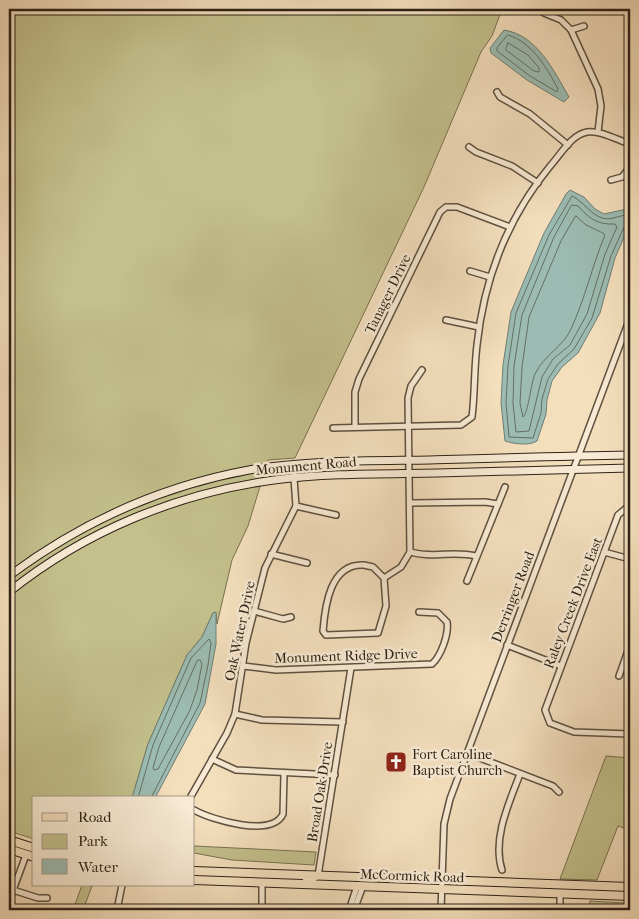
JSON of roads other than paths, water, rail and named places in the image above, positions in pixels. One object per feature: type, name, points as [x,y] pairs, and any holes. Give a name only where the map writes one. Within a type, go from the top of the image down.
[{"type":"main road","name":"Monument Road","points":[[9,576],[61,540],[104,517],[141,501],[213,478],[250,470],[293,465],[408,460],[630,455]]},
{"type":"main road","name":"Monument Road","points":[[9,592],[68,551],[127,521],[154,510],[225,488],[295,478],[409,473],[630,468]]},
{"type":"main road","points":[[9,842],[32,848]]},
{"type":"main road","points":[[9,849],[30,856]]},
{"type":"main road","name":"McCormick Road","points":[[195,871],[630,887]]},
{"type":"main road","name":"McCormick Road","points":[[195,880],[630,896]]},
{"type":"street","points":[[544,13],[561,20],[571,30],[601,99],[598,132]]},
{"type":"street","points":[[571,30],[584,26]]},
{"type":"street","points":[[497,92],[500,97],[530,114],[568,145]]},
{"type":"street","points":[[333,428],[461,425],[467,422],[472,417],[479,327],[484,302],[490,277],[510,227],[538,183],[568,145],[584,133],[598,132],[630,144]]},
{"type":"street","points":[[470,147],[476,152],[512,166],[538,183]]},
{"type":"street","points":[[611,180],[622,177],[630,167]]},
{"type":"street","name":"Tanager Drive","points":[[355,427],[355,392],[358,379],[440,212],[446,207],[453,206],[510,227]]},
{"type":"street","points":[[470,270],[490,277]]},
{"type":"street","name":"Derringer Road","points":[[441,910],[446,812],[506,645],[630,318]]},
{"type":"street","points":[[446,320],[479,327]]},
{"type":"street","points":[[384,578],[401,567],[410,552],[409,392],[422,370]]},
{"type":"street","name":"Oak Water Drive","points":[[191,796],[235,714],[254,611],[265,568],[296,506],[293,465]]},
{"type":"street","points":[[467,581],[505,487]]},
{"type":"street","points":[[410,503],[485,502],[498,504]]},
{"type":"street","points":[[296,506],[336,515]]},
{"type":"street","name":"Raley Creek Drive East","points":[[629,506],[618,515],[545,710],[550,723],[569,731],[630,734]]},
{"type":"street","points":[[410,552],[435,556],[457,552],[476,556]]},
{"type":"street","points":[[604,552],[630,559]]},
{"type":"street","points":[[271,554],[307,563]]},
{"type":"street","points":[[364,565],[374,569],[384,578],[386,606],[378,633],[326,635],[323,631],[327,597],[339,576],[354,566],[364,565]]},
{"type":"street","points":[[254,611],[283,619],[291,617]]},
{"type":"street","name":"Monument Ridge Drive","points":[[243,666],[276,670],[432,664],[440,652],[446,633],[447,622],[438,612],[419,612]]},
{"type":"street","points":[[506,645],[561,666]]},
{"type":"street","points":[[619,676],[630,645]]},
{"type":"street","name":"Broad Oak Drive","points":[[318,876],[351,668]]},
{"type":"street","points":[[235,714],[262,720],[343,722]]},
{"type":"street","points":[[467,753],[553,786],[559,792]]},
{"type":"street","points":[[212,759],[236,770],[284,774],[335,775]]},
{"type":"street","points":[[195,811],[207,817],[230,823],[266,825],[277,822],[283,814],[284,774]]},
{"type":"street","points":[[502,870],[499,861],[503,824],[520,774]]},
{"type":"street","points":[[9,901],[30,856]]},
{"type":"street","points":[[277,883],[311,881],[318,876]]},
{"type":"street","points":[[262,883],[262,910]]},
{"type":"street","points":[[107,908],[117,910],[122,886]]},
{"type":"street","points":[[349,910],[360,886]]},
{"type":"street","points":[[354,910],[360,886]]},
{"type":"street","points":[[13,890],[38,898],[47,898]]},
{"type":"street","points":[[560,894],[560,910]]},
{"type":"water","points":[[504,30],[516,33],[526,39],[543,56],[569,97],[564,102],[527,80],[491,53],[490,48]]},
{"type":"water","points":[[570,190],[584,197],[595,209],[604,214],[627,209],[630,211],[630,223],[615,258],[600,313],[578,353],[562,367],[552,381],[547,400],[546,414],[537,441],[534,443],[517,444],[505,441],[501,403],[503,365],[511,312],[544,233]]},
{"type":"water","points":[[216,612],[216,644],[205,704],[156,796],[133,796],[148,744],[187,655],[202,637],[213,613]]},
{"type":"place","name":"Fort Caroline Baptist Church","points":[[396,762]]}]
